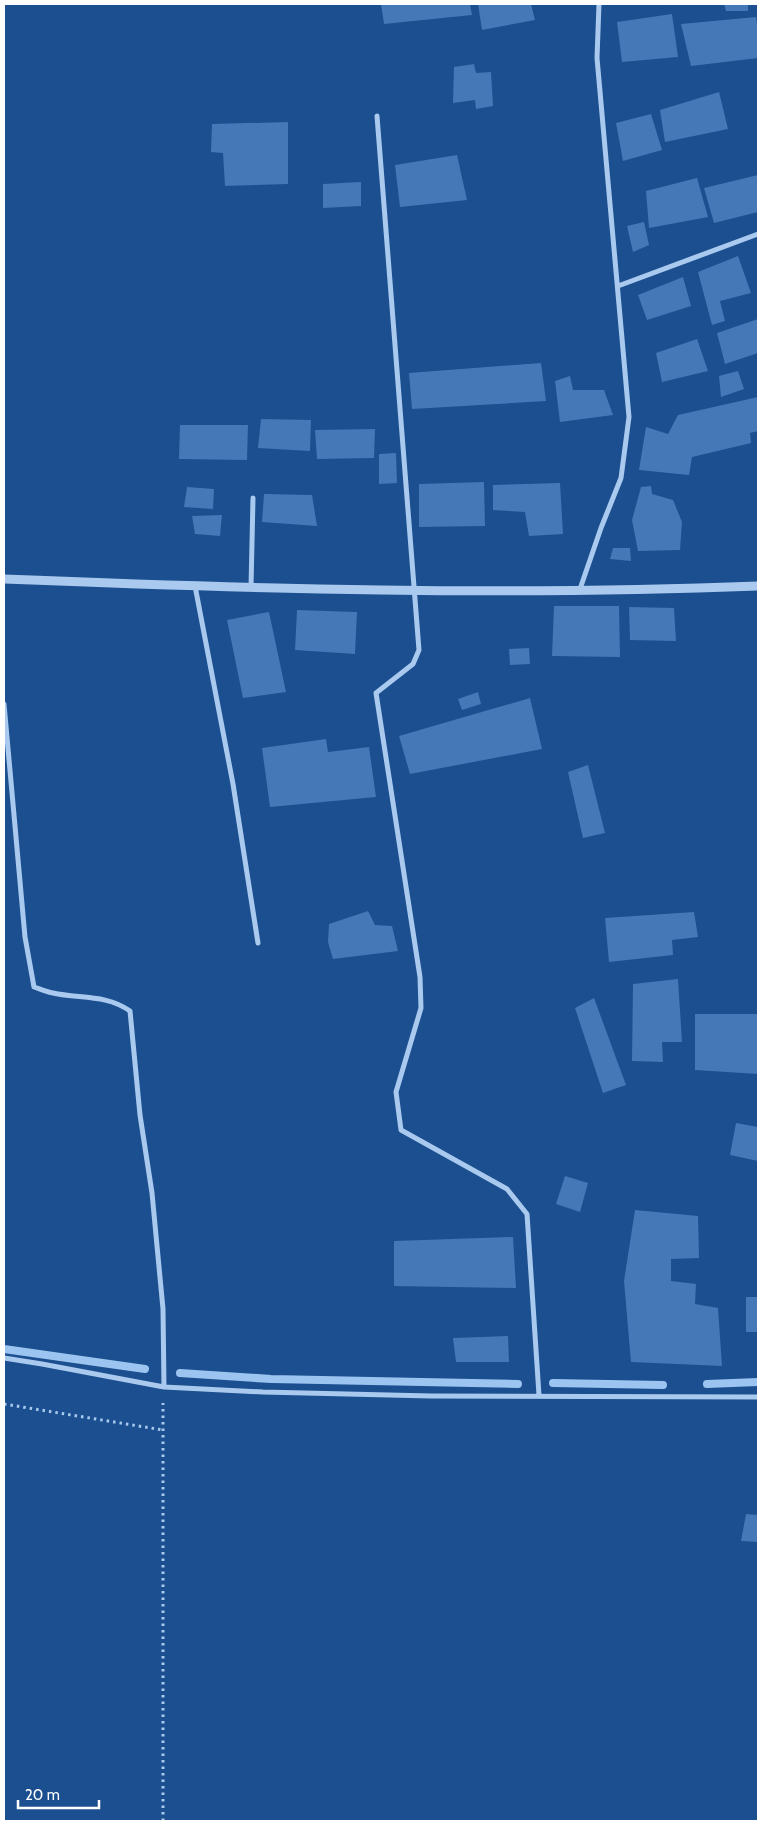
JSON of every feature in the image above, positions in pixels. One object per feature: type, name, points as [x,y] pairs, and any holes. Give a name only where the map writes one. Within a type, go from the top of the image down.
[{"type":"street","points":[[580,589],[621,478],[629,417],[597,58],[599,4]]},
{"type":"street","points":[[377,116],[420,650],[413,664],[376,694],[420,977],[421,1008],[396,1092],[401,1130],[507,1189],[527,1214],[539,1395]]},
{"type":"street","points":[[618,286],[758,234]]},
{"type":"street","points":[[251,587],[253,498]]},
{"type":"street","points":[[4,579],[195,586],[415,590],[758,586]]},
{"type":"street","points":[[195,586],[233,784],[258,943]]},
{"type":"street","points":[[4,704],[25,936],[34,987],[53,993],[107,1000],[119,1003],[130,1010],[140,1115],[152,1193],[163,1309],[164,1387]]},
{"type":"street","points":[[4,1358],[164,1387],[263,1392],[421,1396],[758,1397]]},
{"type":"path","points":[[163,1821],[164,1387]]},
{"type":"path","points":[[4,1404],[163,1430]]},
{"type":"building","points":[[381,4],[470,4],[472,15],[384,24]]},
{"type":"building","points":[[478,4],[531,4],[535,20],[482,30]]},
{"type":"building","points":[[724,4],[748,4],[748,11],[726,11]]},
{"type":"building","points":[[672,14],[678,57],[622,62],[617,22]]},
{"type":"building","points":[[756,17],[758,58],[691,66],[681,24]]},
{"type":"building","points":[[474,64],[476,73],[491,72],[493,106],[476,109],[475,100],[453,103],[454,67]]},
{"type":"building","points":[[719,92],[728,129],[665,142],[660,110]]},
{"type":"building","points":[[651,114],[662,150],[623,161],[616,123]]},
{"type":"building","points":[[288,122],[288,184],[225,186],[223,153],[211,152],[212,124]]},
{"type":"building","points":[[457,155],[467,200],[400,207],[395,165]]},
{"type":"building","points":[[758,175],[758,212],[714,223],[704,188]]},
{"type":"building","points":[[697,178],[708,217],[649,228],[646,191]]},
{"type":"building","points":[[361,182],[361,206],[323,208],[323,184]]},
{"type":"building","points":[[644,222],[649,245],[633,252],[627,226]]},
{"type":"building","points":[[738,256],[751,293],[720,301],[725,321],[712,325],[698,272]]},
{"type":"building","points":[[683,277],[691,306],[647,320],[638,295]]},
{"type":"building","points":[[758,319],[758,353],[725,364],[717,333]]},
{"type":"building","points":[[697,339],[708,371],[662,382],[656,353]]},
{"type":"building","points":[[541,363],[546,401],[412,409],[409,373]]},
{"type":"building","points":[[738,371],[744,389],[721,397],[719,376]]},
{"type":"building","points":[[570,376],[573,390],[604,390],[613,415],[560,422],[555,381]]},
{"type":"building","points":[[758,397],[758,431],[750,433],[751,443],[692,457],[689,475],[639,470],[646,427],[668,434],[678,415]]},
{"type":"building","points":[[261,419],[311,420],[310,451],[258,448]]},
{"type":"building","points":[[180,425],[248,425],[247,460],[179,459]]},
{"type":"building","points":[[375,429],[374,458],[317,459],[315,430]]},
{"type":"building","points":[[396,453],[397,483],[379,484],[379,454]]},
{"type":"building","points":[[484,482],[485,526],[419,527],[419,484]]},
{"type":"building","points":[[560,483],[563,534],[529,536],[525,512],[493,510],[493,485]]},
{"type":"building","points":[[651,486],[652,494],[673,500],[682,522],[680,550],[638,551],[632,520],[641,487]]},
{"type":"building","points":[[187,487],[214,489],[213,509],[184,507]]},
{"type":"building","points":[[264,494],[312,495],[317,526],[262,522]]},
{"type":"building","points":[[222,515],[220,536],[195,534],[192,516]]},
{"type":"building","points":[[613,548],[630,548],[631,561],[610,559]]},
{"type":"building","points":[[554,606],[619,606],[620,657],[552,656]]},
{"type":"building","points":[[629,607],[674,608],[676,641],[630,640]]},
{"type":"building","points":[[297,610],[357,612],[355,654],[295,650]]},
{"type":"building","points":[[269,612],[286,692],[243,698],[227,620]]},
{"type":"building","points":[[529,648],[530,664],[510,665],[509,649]]},
{"type":"building","points":[[478,692],[481,704],[462,710],[458,699]]},
{"type":"building","points":[[530,698],[542,749],[410,774],[399,736]]},
{"type":"building","points":[[326,739],[328,752],[369,747],[376,797],[270,807],[262,748]]},
{"type":"building","points":[[588,765],[605,833],[583,838],[568,772]]},
{"type":"building","points":[[368,911],[375,925],[392,926],[398,951],[333,959],[328,942],[329,924]]},
{"type":"building","points":[[694,912],[698,937],[672,940],[673,955],[609,962],[605,918]]},
{"type":"building","points":[[678,979],[682,1042],[662,1042],[663,1062],[632,1061],[633,984]]},
{"type":"building","points":[[594,998],[626,1085],[603,1093],[575,1008]]},
{"type":"building","points":[[695,1014],[758,1014],[758,1074],[695,1070]]},
{"type":"building","points":[[736,1123],[758,1127],[758,1161],[730,1155]]},
{"type":"building","points":[[565,1176],[588,1183],[580,1212],[556,1204]]},
{"type":"building","points":[[635,1210],[698,1216],[699,1258],[671,1259],[671,1281],[696,1284],[695,1304],[718,1308],[722,1366],[631,1362],[624,1281]]},
{"type":"building","points":[[513,1237],[516,1288],[394,1286],[394,1241]]},
{"type":"building","points":[[746,1297],[758,1297],[758,1332],[746,1332]]},
{"type":"building","points":[[508,1336],[509,1362],[456,1362],[453,1338]]},
{"type":"building","points":[[746,1514],[758,1515],[758,1542],[741,1541]]},
{"type":"waterway","points":[[4,1349],[145,1369]]},
{"type":"waterway","points":[[180,1373],[271,1379],[518,1384]]},
{"type":"waterway","points":[[707,1384],[758,1382]]},
{"type":"waterway","points":[[553,1383],[663,1385]]}]
